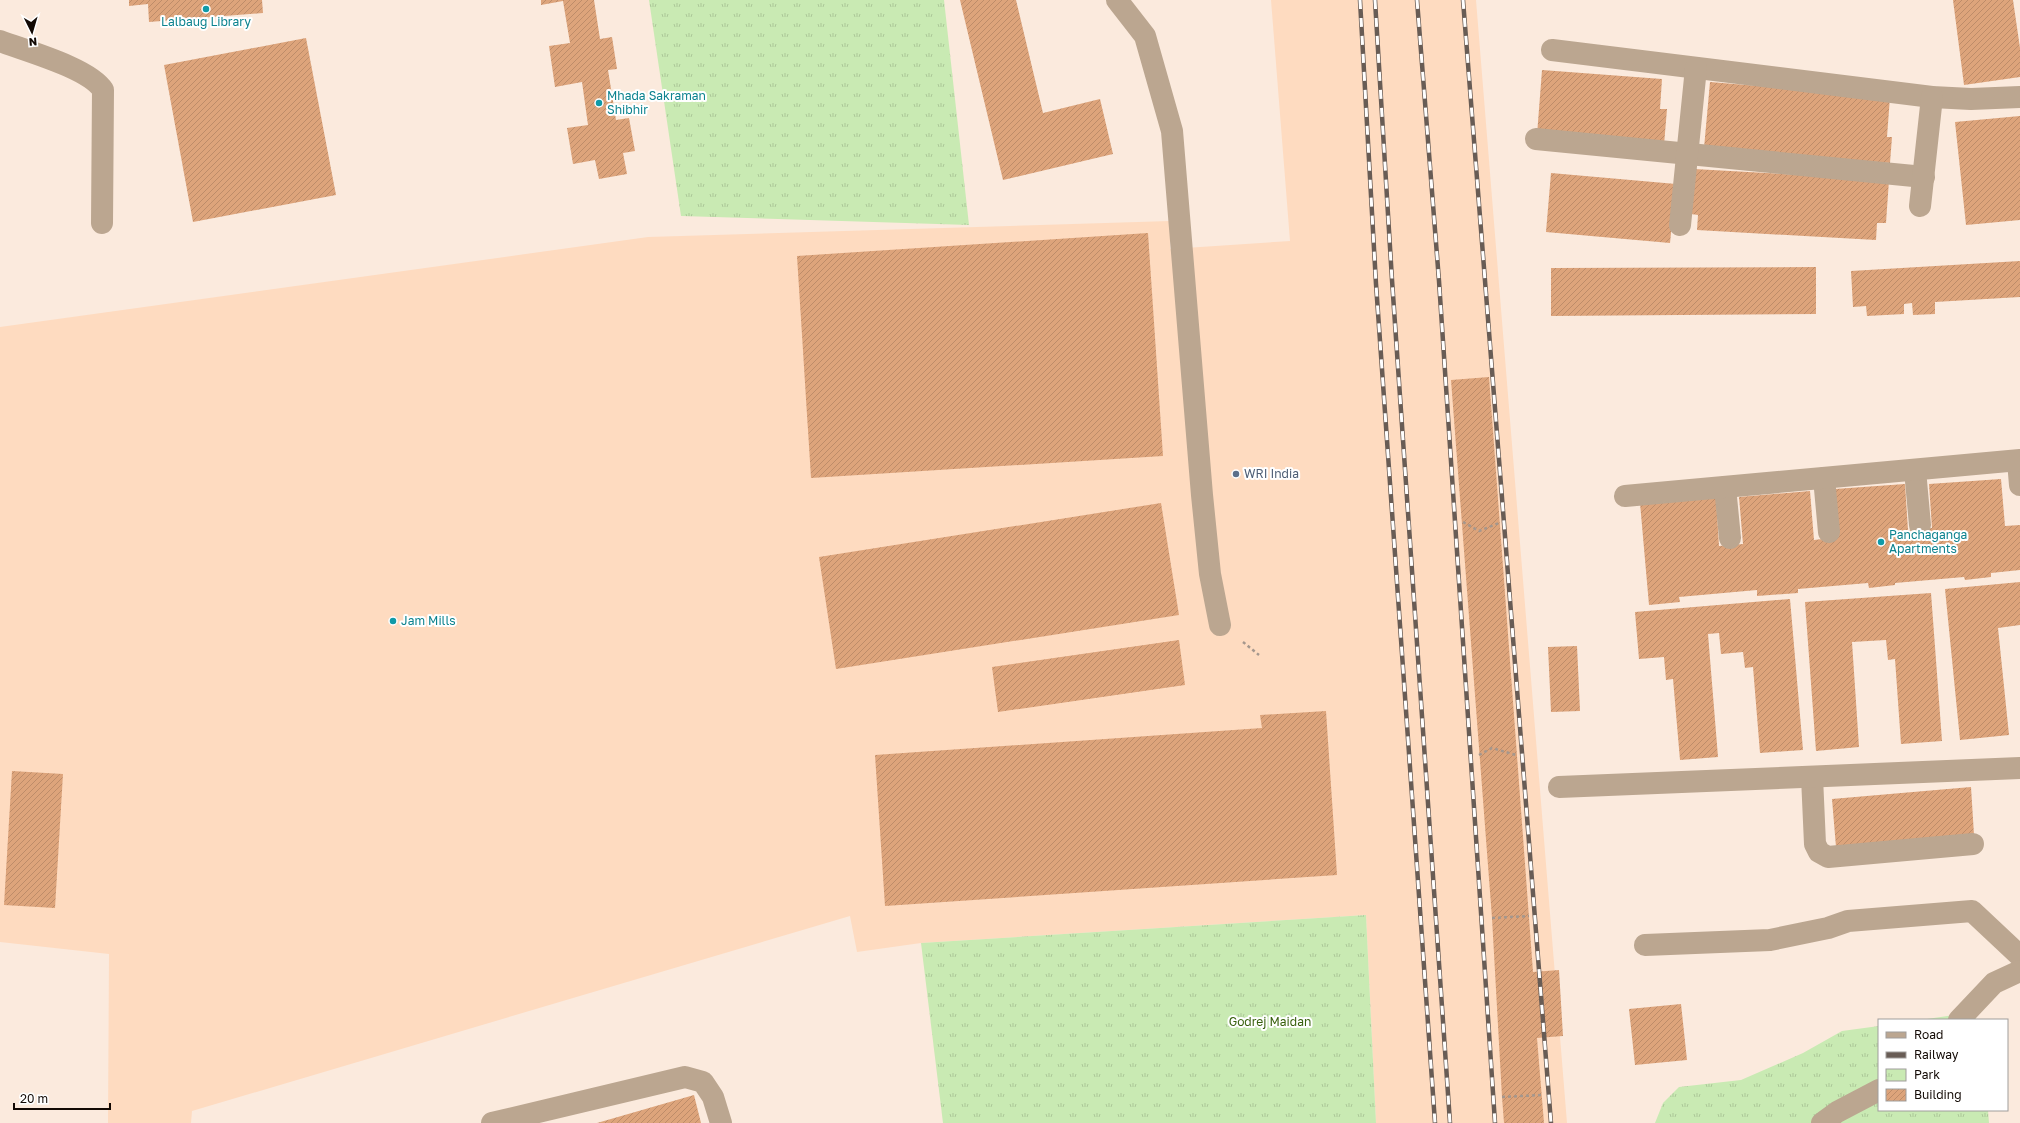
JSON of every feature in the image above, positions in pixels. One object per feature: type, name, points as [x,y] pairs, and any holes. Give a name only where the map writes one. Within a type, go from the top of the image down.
[{"type":"street","points":[[1117,0],[1145,36],[1172,131],[1202,495],[1210,574],[1220,625]]},
{"type":"street","points":[[0,41],[81,72],[98,82],[104,90],[102,223]]},
{"type":"street","points":[[1552,50],[1932,97],[1971,99],[2020,97]]},
{"type":"street","points":[[1680,225],[1696,68]]},
{"type":"street","points":[[1920,206],[1932,97]]},
{"type":"street","points":[[1536,139],[1924,177]]},
{"type":"street","points":[[1625,496],[2019,460],[2020,485]]},
{"type":"street","points":[[1915,470],[1920,525]]},
{"type":"street","points":[[1824,478],[1829,532]]},
{"type":"street","points":[[1725,487],[1730,538]]},
{"type":"street","points":[[1559,788],[2020,768]]},
{"type":"street","points":[[1812,777],[1815,844],[1819,852],[1828,857],[1973,844]]},
{"type":"street","points":[[1645,945],[1770,940],[1828,928],[1848,921],[1972,911],[2020,956]]},
{"type":"street","points":[[1960,1019],[1994,983],[2020,971]]},
{"type":"street","points":[[492,1123],[685,1077],[703,1082],[713,1097],[721,1123]]},
{"type":"street","points":[[1822,1123],[1837,1112],[1878,1091]]},
{"type":"path","points":[[1463,522],[1479,531],[1499,523]]},
{"type":"path","points":[[1479,755],[1492,748],[1516,754]]},
{"type":"path","points":[[1492,918],[1528,916]]},
{"type":"path","points":[[1502,1097],[1542,1095]]},
{"type":"shaded area","points":[[1271,0],[1476,0],[1567,1123],[1376,1123],[1366,915],[921,943],[857,952],[850,916],[192,1111],[191,1123],[108,1123],[109,954],[0,942],[0,327],[648,237],[1170,221],[1170,249],[1290,241]]},
{"type":"green space","points":[[649,0],[944,0],[969,225],[681,216]]},
{"type":"green space","name":"Godrej Maidan","points":[[1366,915],[1376,1123],[943,1123],[921,943]]},
{"type":"green space","points":[[1975,1012],[1976,1019],[1927,1019]]},
{"type":"green space","points":[[1878,1026],[1878,1111],[1988,1111],[1989,1123],[1655,1123],[1663,1103],[1679,1087],[1741,1080],[1803,1053],[1842,1031]]},
{"type":"building","name":"Lalbaug Library","points":[[129,0],[262,0],[263,13],[149,22],[148,4],[129,6]]},
{"type":"building","name":"Mhada Sakraman Shibhir","points":[[541,0],[594,0],[600,39],[612,37],[617,69],[608,70],[616,120],[629,118],[635,151],[623,153],[627,174],[599,179],[595,160],[573,164],[567,128],[588,125],[582,82],[555,87],[549,46],[570,43],[563,1],[541,5]]},
{"type":"building","points":[[960,0],[1016,0],[1043,113],[1100,99],[1113,154],[1003,180]]},
{"type":"building","points":[[1953,0],[2013,0],[2020,48],[2020,77],[1964,85]]},
{"type":"building","points":[[306,38],[336,195],[193,222],[164,65]]},
{"type":"building","points":[[1542,70],[1662,79],[1660,109],[1667,109],[1664,145],[1537,135]]},
{"type":"building","points":[[1710,82],[1890,97],[1887,137],[1892,137],[1890,163],[1704,148]]},
{"type":"building","points":[[2020,116],[2020,220],[1966,225],[1955,122]]},
{"type":"building","points":[[1694,169],[1889,180],[1886,223],[1877,223],[1876,240],[1697,230],[1698,215],[1691,214]]},
{"type":"building","points":[[1551,173],[1676,184],[1670,243],[1546,232]]},
{"type":"building","points":[[1148,233],[1163,456],[811,478],[797,256]]},
{"type":"building","points":[[2020,261],[2020,297],[1935,302],[1935,314],[1913,315],[1912,303],[1904,304],[1904,314],[1867,316],[1866,306],[1853,307],[1851,271]]},
{"type":"building","points":[[1816,267],[1816,314],[1551,316],[1551,268]]},
{"type":"building","points":[[1489,377],[1533,972],[1559,970],[1563,1036],[1537,1038],[1544,1123],[1504,1123],[1502,1097],[1492,918],[1451,380]]},
{"type":"building","name":"Panchaganga Apartments","points":[[2001,479],[2005,526],[2020,525],[2020,570],[1991,573],[1991,577],[1965,580],[1964,577],[1895,583],[1895,585],[1869,588],[1868,583],[1798,589],[1798,593],[1757,596],[1757,590],[1679,597],[1680,602],[1649,605],[1640,503],[1716,497],[1719,546],[1743,544],[1739,497],[1810,491],[1814,540],[1839,537],[1835,489],[1905,484],[1908,530],[1932,528],[1929,484]]},
{"type":"building","points":[[1161,503],[1179,615],[836,669],[819,557]]},
{"type":"building","points":[[2020,582],[2020,625],[1998,628],[2009,735],[1960,740],[1945,589]]},
{"type":"building","points":[[1931,593],[1942,741],[1901,744],[1895,659],[1888,660],[1886,640],[1852,642],[1859,747],[1816,751],[1805,602]]},
{"type":"building","points":[[1790,599],[1803,750],[1760,753],[1753,667],[1745,668],[1743,652],[1721,654],[1719,633],[1708,634],[1718,757],[1680,760],[1673,679],[1666,680],[1664,657],[1639,659],[1635,612]]},
{"type":"building","points":[[1179,640],[1185,685],[998,712],[992,667]]},
{"type":"building","points":[[1577,646],[1580,711],[1551,712],[1548,647]]},
{"type":"building","points":[[1326,711],[1337,875],[885,906],[875,755],[1262,728],[1260,715]]},
{"type":"building","points":[[12,771],[63,774],[55,908],[4,905]]},
{"type":"building","points":[[1971,787],[1974,835],[1836,847],[1832,799]]},
{"type":"building","points":[[1681,1004],[1687,1060],[1635,1065],[1629,1009]]},
{"type":"building","points":[[694,1095],[701,1123],[597,1123]]},
{"type":"railway","points":[[1360,0],[1376,284],[1435,1123]]},
{"type":"railway","points":[[1375,0],[1392,280],[1450,1123]]},
{"type":"railway","points":[[1417,0],[1439,281],[1495,1123]]},
{"type":"railway","points":[[1463,0],[1551,1123]]},
{"type":"place","name":"Lalbaug Library","points":[[206,9]]},
{"type":"place","name":"Mhada Sakraman Shibhir","points":[[599,103]]},
{"type":"place","name":"WRI India","points":[[1236,474]]},
{"type":"place","name":"Panchaganga Apartments","points":[[1881,542]]},
{"type":"place","name":"Jam Mills","points":[[393,621]]}]
